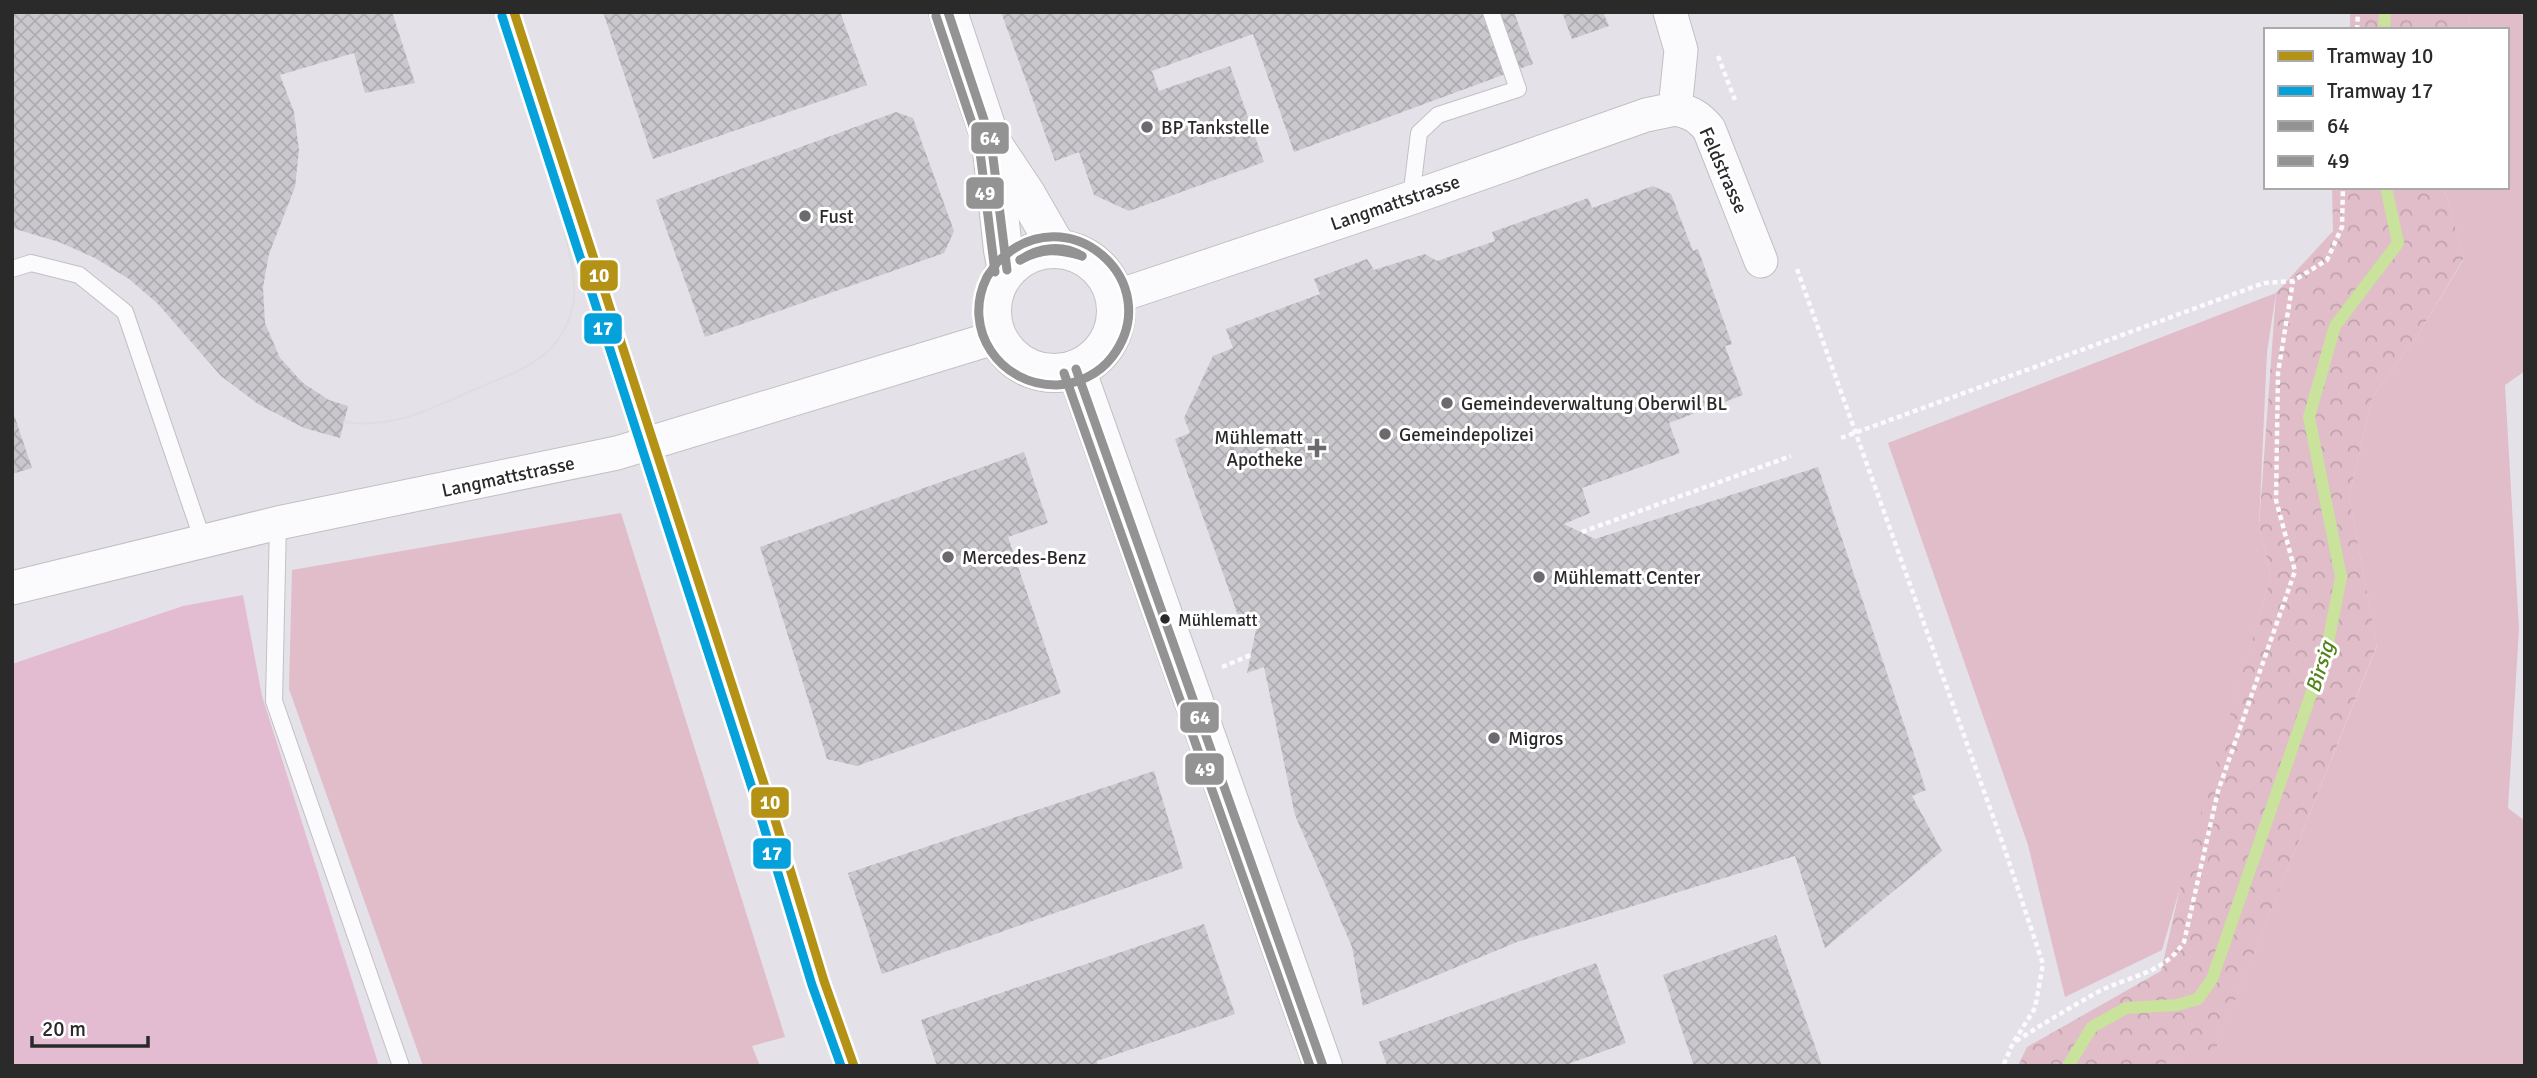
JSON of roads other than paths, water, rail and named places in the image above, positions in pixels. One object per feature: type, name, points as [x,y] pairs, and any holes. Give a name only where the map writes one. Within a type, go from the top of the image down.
[{"type":"main road","points":[[948,12],[991,141],[1007,270]]},
{"type":"main road","points":[[991,141],[1057,248]]},
{"type":"main road","points":[[1057,248],[1077,252],[1095,263],[1108,278],[1115,297],[1116,315],[1113,332],[1105,348],[1092,361],[1076,369],[1054,373],[1030,369],[1011,357],[997,337],[992,320],[992,302],[997,284],[1007,270],[1021,258],[1039,250],[1057,248]]},
{"type":"main road","points":[[1076,369],[1323,1066]]},
{"type":"street","points":[[1670,12],[1681,50],[1675,109]]},
{"type":"street","name":"Langmattstrasse","points":[[1115,297],[1411,198],[1646,115],[1675,109]]},
{"type":"street","name":"Feldstrasse","points":[[1675,109],[1689,111],[1700,118],[1709,129],[1761,261]]},
{"type":"street","name":"Langmattstrasse","points":[[12,588],[278,523],[617,453],[997,337]]},
{"type":"lane","points":[[1411,198],[1419,133],[1436,108],[1518,89],[1491,12]]},
{"type":"lane","points":[[12,269],[31,263],[79,275],[125,312],[203,541]]},
{"type":"lane","points":[[278,523],[274,701],[401,1066]]},
{"type":"waterway","name":"Birsig","points":[[2384,28],[2385,12]]},
{"type":"waterway","name":"Birsig","points":[[2068,1066],[2092,1027],[2126,1008],[2177,1005],[2198,999],[2212,979],[2327,648],[2341,577],[2309,417],[2335,326],[2398,243],[2386,189]]},
{"type":"tram line","name":"10","points":[[514,12],[765,787],[824,981],[854,1066]]},
{"type":"tram line","name":"17","points":[[502,16],[753,791],[812,985],[841,1066]]},
{"type":"tram line","points":[[344,422],[378,423],[409,416],[504,377],[546,353],[558,340],[568,322],[574,297],[572,265],[550,153],[517,21]]},
{"type":"place","name":"BP Tankstelle","points":[[1147,127]]},
{"type":"place","name":"Fust","points":[[805,216]]},
{"type":"place","name":"Gemeindeverwaltung Oberwil BL","points":[[1447,403]]},
{"type":"place","name":"Gemeindepolizei","points":[[1385,434]]},
{"type":"place","name":"Mühlematt Apotheke","points":[[1317,448]]},
{"type":"place","name":"Mercedes-Benz","points":[[948,557]]},
{"type":"place","name":"Mühlematt Center","points":[[1539,577]]},
{"type":"place","name":"Mühlematt","points":[[1165,619]]},
{"type":"place","name":"Migros","points":[[1494,738]]}]
